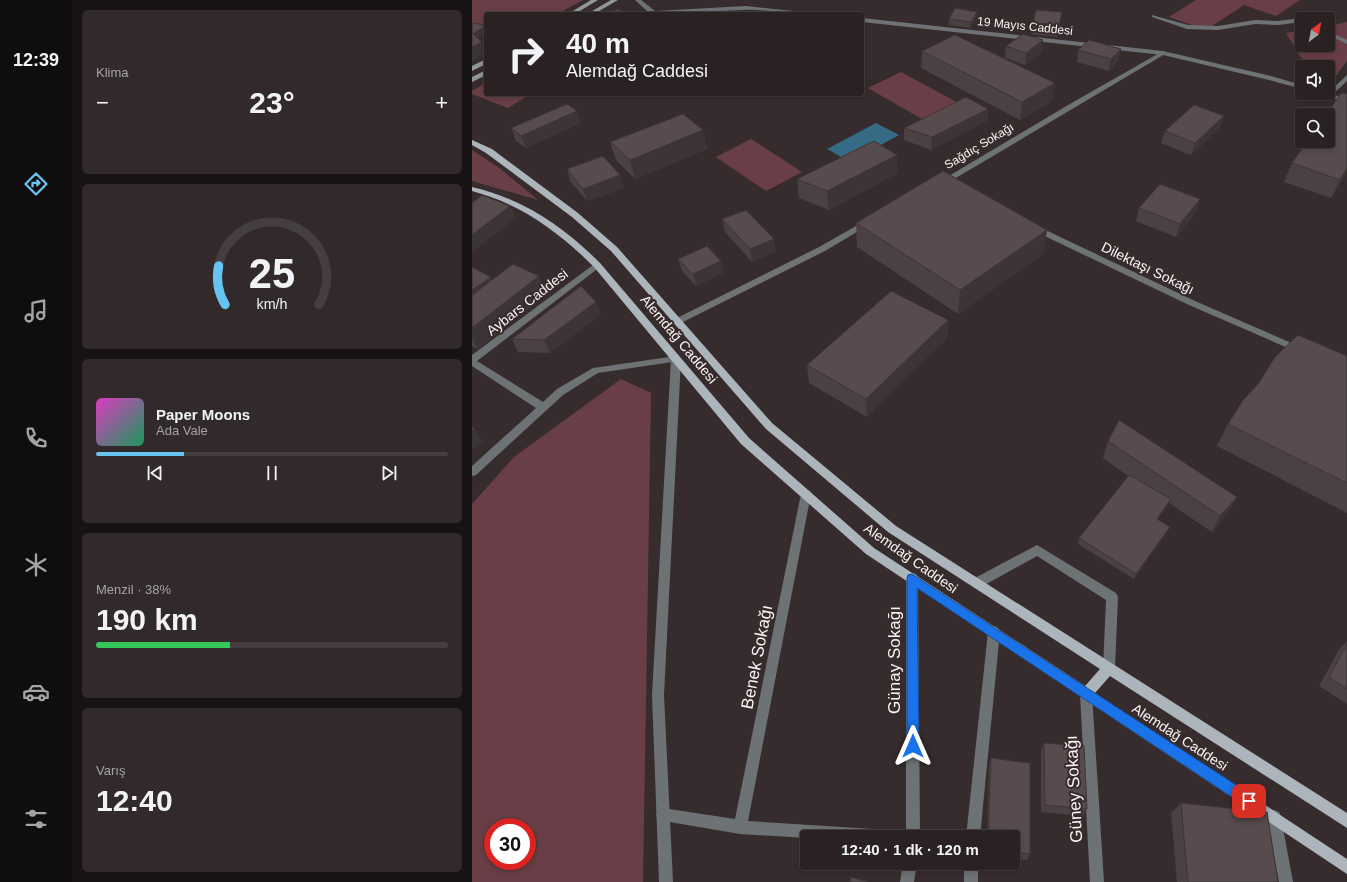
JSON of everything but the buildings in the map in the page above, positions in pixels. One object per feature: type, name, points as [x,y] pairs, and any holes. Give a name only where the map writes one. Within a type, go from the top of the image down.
[{"type":"main road","points":[[574,12],[595,0]]},
{"type":"main road","points":[[594,12],[615,0]]},
{"type":"main road","points":[[472,69],[484,62]]},
{"type":"main road","points":[[472,80],[484,73]]},
{"type":"main road","name":"Alemdağ Caddesi","points":[[472,142],[489,151],[601,236],[678,321],[769,426],[892,529],[1347,821]]},
{"type":"main road","name":"Alemdağ Caddesi","points":[[472,189],[507,199],[546,220],[579,246],[597,264],[745,441],[870,551],[1274,817],[1347,867]]},
{"type":"main road","points":[[1086,694],[1109,668]]},
{"type":"street","points":[[638,0],[652,12]]},
{"type":"street","points":[[672,12],[746,8],[784,12]]},
{"type":"street","points":[[1154,16],[1187,27],[1218,28],[1255,22],[1278,23],[1295,21]]},
{"type":"street","name":"19 Mayıs Caddesi","points":[[864,20],[1163,53],[1295,85]]},
{"type":"street","points":[[1335,36],[1347,42]]},
{"type":"street","name":"Sağdıç Sokağı","points":[[941,185],[1077,102],[1163,53]]},
{"type":"street","points":[[1335,90],[1347,77]]},
{"type":"street","points":[[1335,97],[1347,101]]},
{"type":"street","points":[[678,321],[822,249],[875,220]]},
{"type":"street","name":"Dilektaşı Sokağı","points":[[1027,224],[1192,303],[1305,352]]},
{"type":"street","name":"Aybars Caddesi","points":[[472,361],[597,264]]},
{"type":"street","points":[[472,472],[560,392],[596,370],[676,359],[658,695],[666,882]]},
{"type":"street","points":[[472,361],[543,407]]},
{"type":"street","name":"Benek Sokağı","points":[[740,827],[806,494]]},
{"type":"street","name":"Alemdağ Caddesi","points":[[977,583],[1037,550],[1112,598],[1109,668]]},
{"type":"street","name":"Günay Sokağı","points":[[912,578],[913,830]]},
{"type":"street","points":[[974,830],[994,632]]},
{"type":"street","name":"Güney Sokağı","points":[[1086,694],[1097,882]]},
{"type":"street","points":[[663,815],[740,827],[800,831]]},
{"type":"street","points":[[1274,817],[1286,882]]},
{"type":"street","points":[[907,882],[909,870]]},
{"type":"street","points":[[970,870],[971,882]]},
{"type":"shaded area","points":[[472,0],[583,0],[561,12],[484,12],[484,27],[472,28]]},
{"type":"shaded area","points":[[1196,0],[1300,0],[1276,16],[1244,5],[1206,30],[1169,17]]},
{"type":"shaded area","points":[[1347,22],[1347,61],[1335,77],[1335,60],[1303,60],[1298,52],[1335,52],[1335,25]]},
{"type":"shaded area","points":[[1295,31],[1295,48],[1286,33]]},
{"type":"shaded area","points":[[901,72],[962,105],[929,123],[868,88]]},
{"type":"shaded area","points":[[484,84],[484,96],[527,96],[508,108],[472,94],[472,91]]},
{"type":"shaded area","points":[[751,139],[802,172],[766,191],[716,157]]},
{"type":"shaded area","points":[[472,150],[498,167],[538,200],[472,181]]},
{"type":"shaded area","points":[[621,379],[651,393],[643,882],[472,882],[472,504],[514,457]]},
{"type":"water","points":[[876,123],[899,135],[850,162],[827,149]]},
{"type":"route","points":[[913,746],[912,578],[1249,801]]}]
